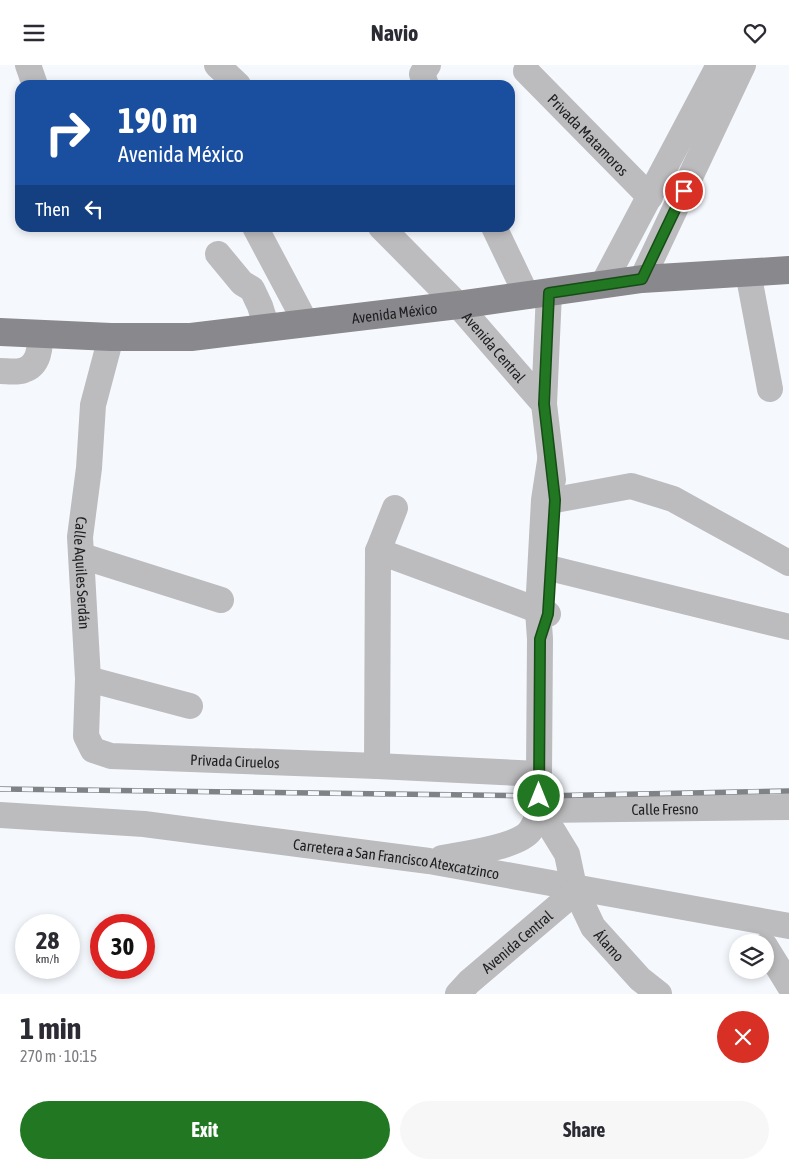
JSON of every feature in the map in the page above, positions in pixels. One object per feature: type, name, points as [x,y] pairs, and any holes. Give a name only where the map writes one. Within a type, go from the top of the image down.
[{"type":"main road","name":"Avenida México","points":[[0,331],[111,337],[191,337],[458,305],[642,279],[789,270]]},
{"type":"street","points":[[28,65],[33,80]]},
{"type":"street","points":[[218,65],[233,80]]},
{"type":"street","points":[[603,284],[650,197],[724,70]]},
{"type":"street","points":[[642,279],[724,70]]},
{"type":"street","name":"Privada Matamoros","points":[[526,71],[650,197]]},
{"type":"street","points":[[258,232],[306,323]]},
{"type":"street","name":"Avenida Central","points":[[386,232],[458,305],[544,404]]},
{"type":"street","points":[[497,232],[538,294]]},
{"type":"street","points":[[218,254],[242,283],[252,289],[267,328]]},
{"type":"street","points":[[748,272],[770,389]]},
{"type":"street","name":"Avenida Central","points":[[458,994],[575,889],[567,854],[540,810],[540,639],[546,567],[555,500],[544,404],[538,294]]},
{"type":"street","points":[[0,371],[23,371],[34,363],[41,345],[39,333]]},
{"type":"street","name":"Calle Aquiles Serdán","points":[[93,750],[86,736],[88,679],[80,537],[89,467],[93,405],[111,337]]},
{"type":"street","name":"Avenida Central","points":[[546,567],[544,500],[550,461]]},
{"type":"street","points":[[555,500],[631,485],[673,499],[789,563]]},
{"type":"street","points":[[377,766],[378,551],[395,508]]},
{"type":"street","points":[[378,551],[543,612]]},
{"type":"street","points":[[82,556],[221,600]]},
{"type":"street","points":[[546,567],[789,627]]},
{"type":"street","points":[[88,679],[190,707]]},
{"type":"street","name":"Privada Ciruelos","points":[[93,750],[111,756],[539,774]]},
{"type":"street","name":"Calle Fresno","points":[[540,810],[789,807]]},
{"type":"street","points":[[567,854],[586,809]]},
{"type":"street","points":[[429,861],[507,844],[520,839],[530,831],[540,810]]},
{"type":"street","name":"Carretera a San Francisco Atexcatzinco","points":[[0,815],[144,824],[429,861],[575,889],[789,926]]},
{"type":"street","name":"Álamo","points":[[575,889],[592,927],[640,979],[659,994]]},
{"type":"street","points":[[749,920],[758,934]]},
{"type":"street","points":[[774,960],[789,985]]},
{"type":"railway","points":[[0,789],[539,796],[789,791]]},
{"type":"route","points":[[539,796],[540,639],[548,614],[555,500],[544,404],[549,293],[642,279],[684,191]]}]
